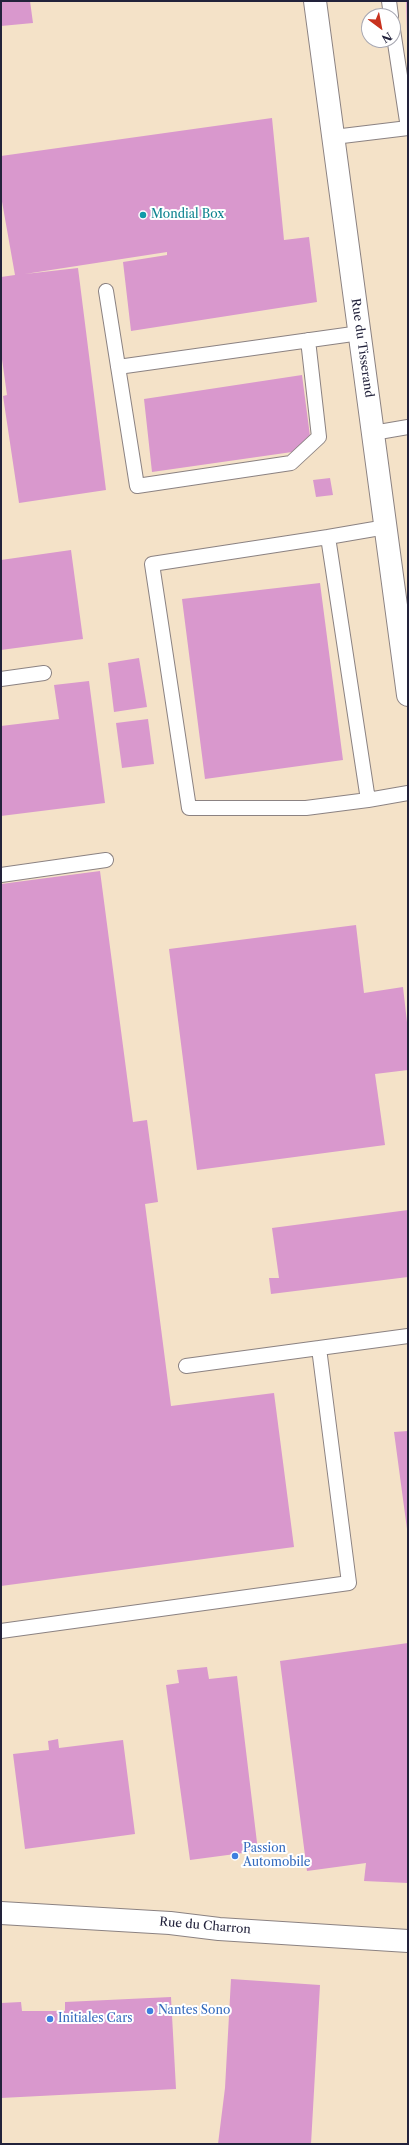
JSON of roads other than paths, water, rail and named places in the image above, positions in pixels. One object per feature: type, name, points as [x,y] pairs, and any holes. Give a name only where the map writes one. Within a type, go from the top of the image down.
[{"type":"street","name":"Rue du Tisserand","points":[[315,1],[408,695]]},
{"type":"street","name":"Rue du Charron","points":[[1,1913],[170,1923],[219,1929],[408,1940]]},
{"type":"lane","points":[[334,137],[408,128],[396,48]]},
{"type":"lane","points":[[106,291],[137,486],[291,463],[319,437],[308,340]]},
{"type":"lane","points":[[118,367],[360,332]]},
{"type":"lane","points":[[373,433],[408,427]]},
{"type":"lane","points":[[386,527],[152,564],[189,808],[306,808],[368,800],[408,792]]},
{"type":"lane","points":[[328,537],[368,800]]},
{"type":"lane","points":[[1,679],[44,673]]},
{"type":"lane","points":[[1,875],[106,860]]},
{"type":"lane","points":[[186,1366],[408,1336]]},
{"type":"lane","points":[[1,1631],[349,1583],[319,1348]]},
{"type":"place","name":"Mondial Box","points":[[143,215]]},
{"type":"place","name":"Passion Automobile","points":[[235,1856]]},
{"type":"place","name":"Nantes Sono","points":[[150,2011]]},
{"type":"place","name":"Initiales Cars","points":[[50,2019]]}]
